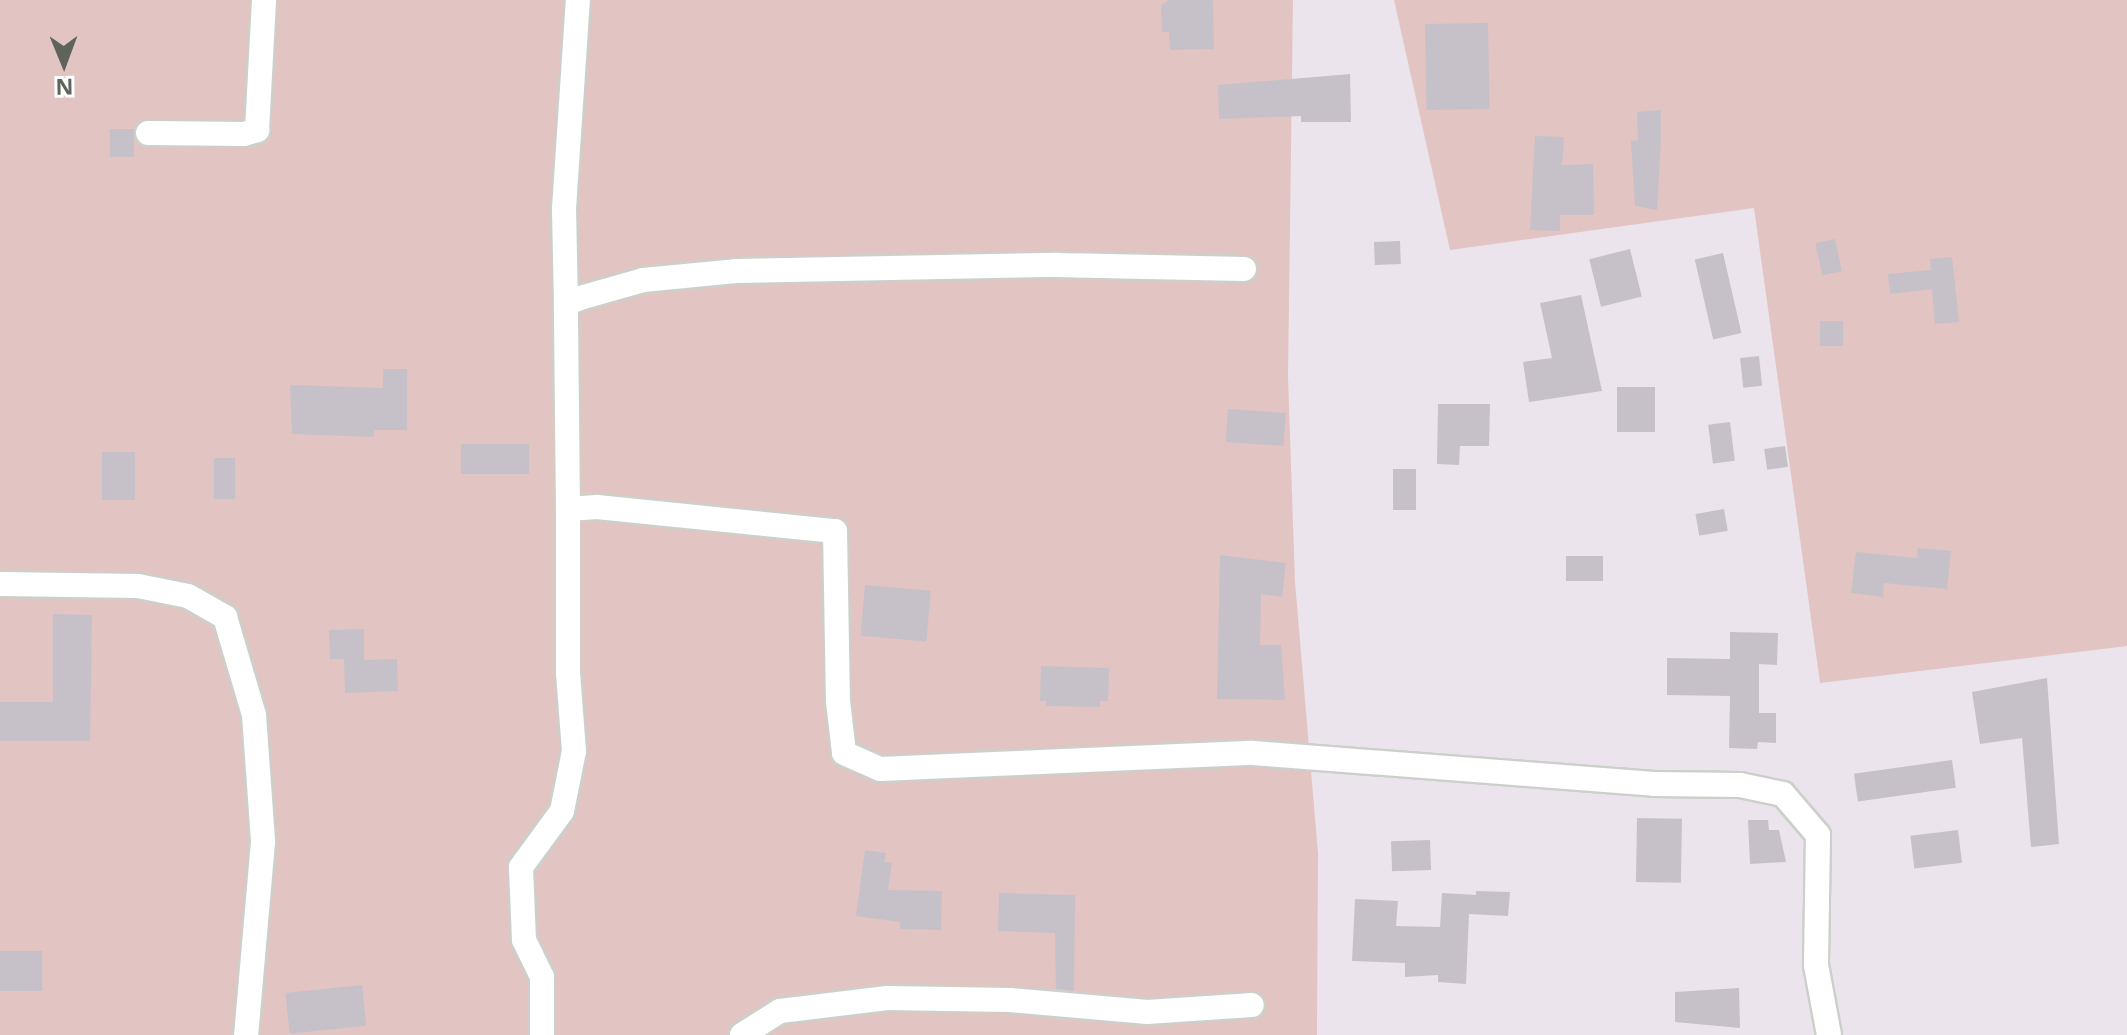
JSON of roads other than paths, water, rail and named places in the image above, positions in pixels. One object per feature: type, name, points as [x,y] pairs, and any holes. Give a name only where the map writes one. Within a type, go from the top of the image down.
[{"type":"street","points":[[148,133],[244,134],[257,130],[264,0]]},
{"type":"street","points":[[542,1035],[542,977],[524,940],[521,867],[562,811],[574,751],[568,673],[564,209],[578,0]]},
{"type":"street","points":[[566,304],[643,280],[736,271],[1057,265],[1244,269]]},
{"type":"street","points":[[568,509],[685,514],[835,531],[838,701],[844,753],[880,769],[1253,753],[1654,784],[1740,785],[1783,794],[1818,835],[1816,965],[1829,1035]]},
{"type":"street","points":[[0,584],[138,586],[188,596],[225,617],[254,715],[263,842],[246,1035]]},
{"type":"street","points":[[742,1035],[780,1011],[859,1000],[1010,1000],[1147,1012],[1252,1005]]}]
